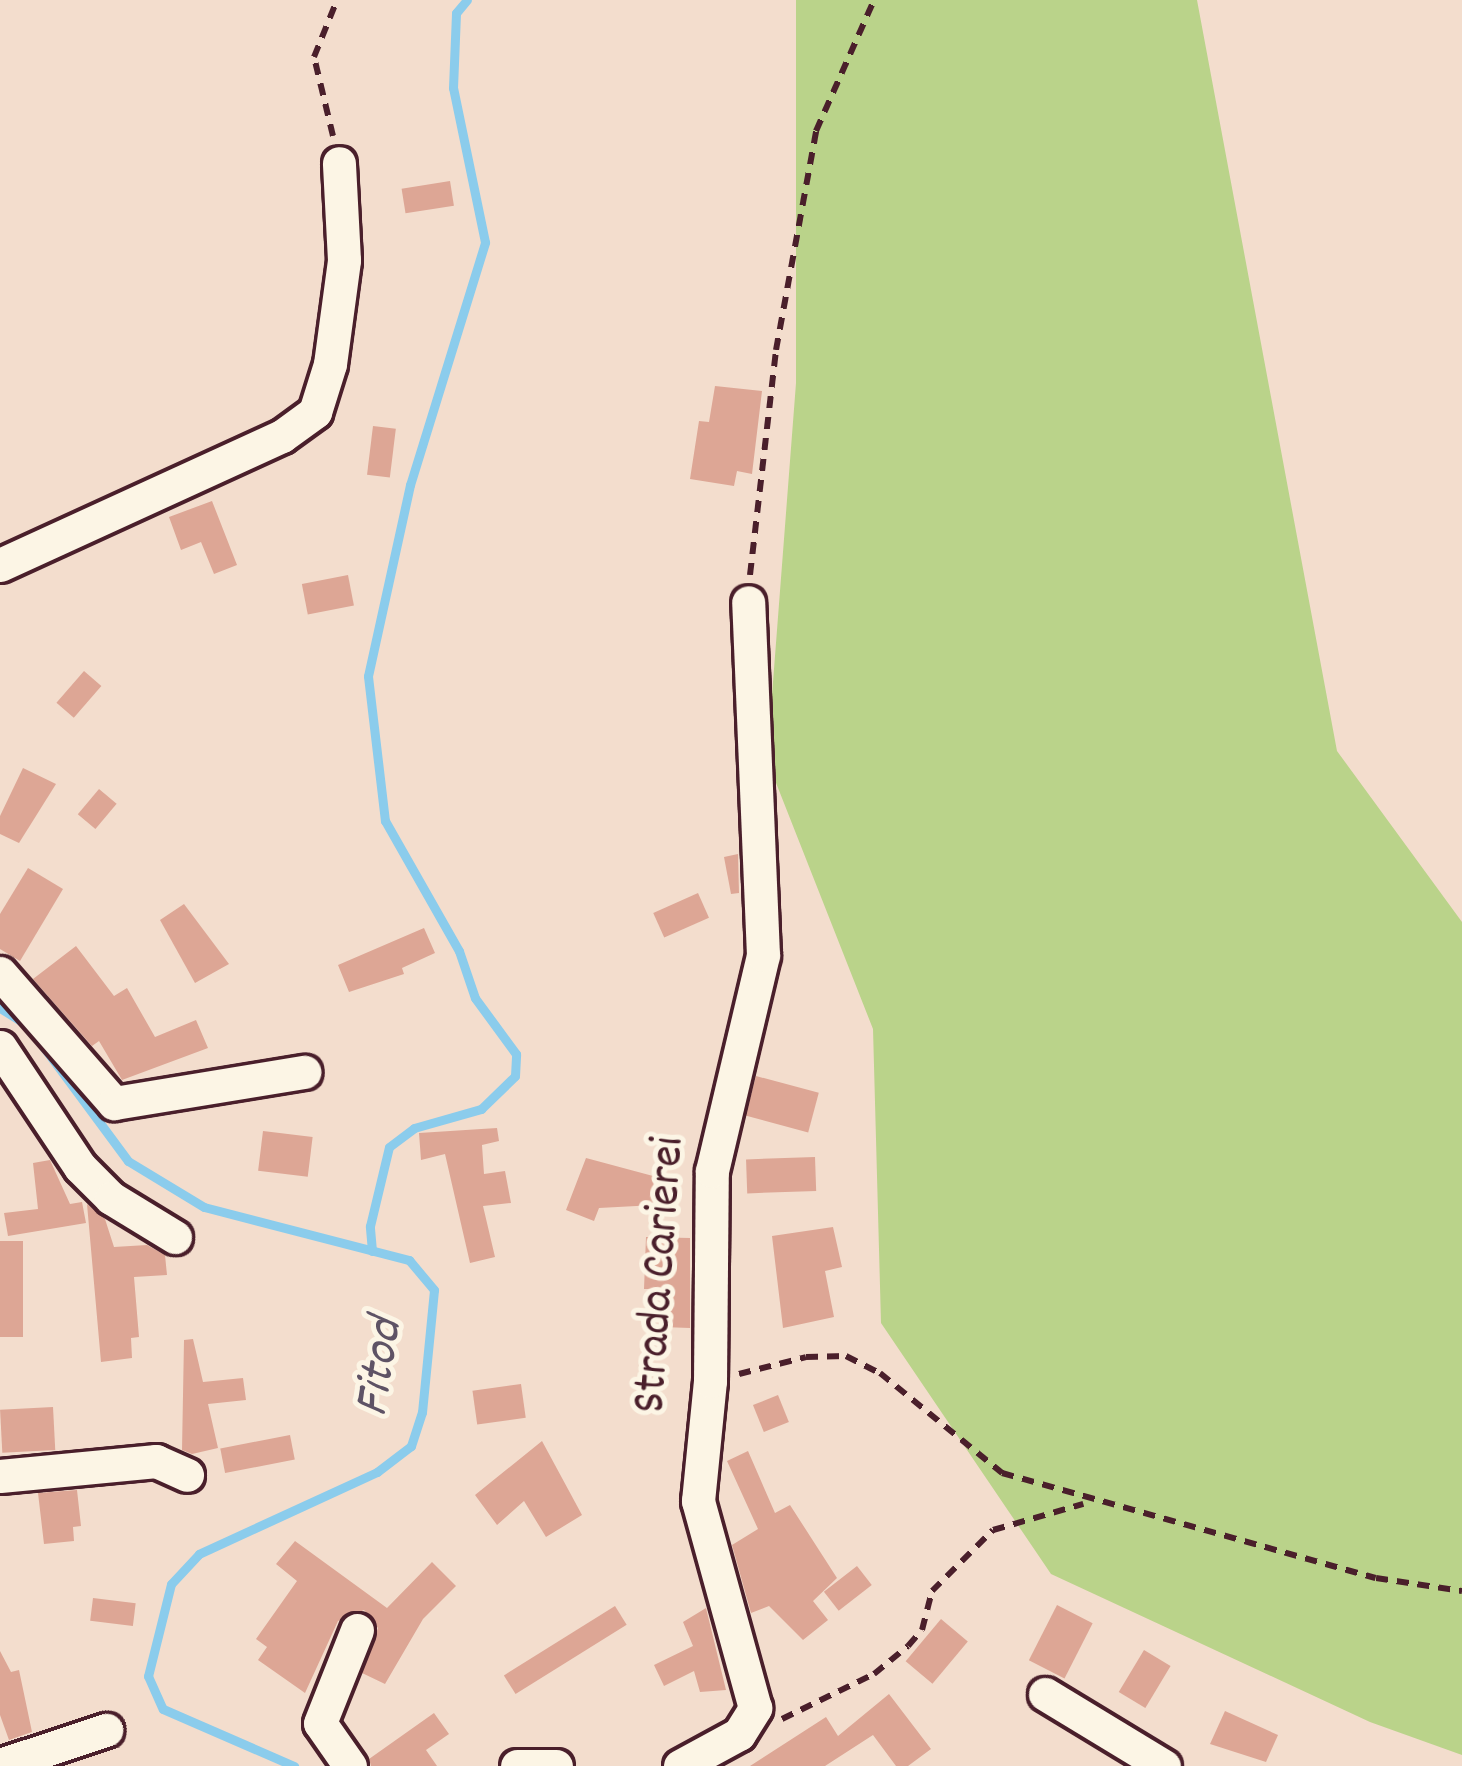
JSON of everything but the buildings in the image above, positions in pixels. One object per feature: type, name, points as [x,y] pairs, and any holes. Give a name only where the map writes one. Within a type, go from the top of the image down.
[{"type":"street","points":[[0,565],[281,436],[315,412],[344,260],[339,163]]},
{"type":"street","name":"Strada Carierei","points":[[748,602],[763,955],[712,1171],[710,1381],[698,1501],[755,1708],[749,1726]]},
{"type":"street","points":[[0,973],[114,1103],[304,1072]]},
{"type":"street","points":[[0,1047],[80,1167],[111,1198],[175,1237]]},
{"type":"street","points":[[0,1476],[156,1461],[187,1475]]},
{"type":"street","points":[[350,1766],[320,1723],[358,1630]]},
{"type":"street","points":[[1045,1694],[1164,1766]]},
{"type":"street","points":[[680,1766],[749,1726]]},
{"type":"street","points":[[0,1765],[106,1730]]},
{"type":"street","points":[[517,1766],[556,1766]]},
{"type":"path","points":[[337,0],[314,57],[339,163]]},
{"type":"path","points":[[748,602],[776,350],[816,131],[874,0]]},
{"type":"path","points":[[710,1381],[806,1357],[846,1356],[880,1373],[1002,1473],[1086,1503],[1376,1578],[1462,1591]]},
{"type":"path","points":[[749,1726],[784,1718],[856,1683],[908,1646],[922,1630],[932,1591],[993,1530],[1086,1503]]},
{"type":"green space","points":[[796,0],[1197,0],[1337,751],[1462,922],[1462,1755],[1370,1722],[1051,1574],[881,1323],[873,1029],[767,760],[796,383]]},
{"type":"waterway","points":[[372,1251],[370,1226],[389,1147],[414,1128],[481,1109],[515,1076],[516,1054],[475,998],[459,951],[385,821],[368,676],[410,485],[485,242],[453,88],[456,13],[467,0]]},
{"type":"waterway","name":"Fitod","points":[[0,1008],[26,1024]]},
{"type":"waterway","name":"Fitod","points":[[40,1042],[128,1161],[204,1207],[409,1260],[434,1290],[422,1412],[411,1446],[377,1472],[199,1554],[171,1584],[148,1676],[163,1709],[294,1766]]}]
